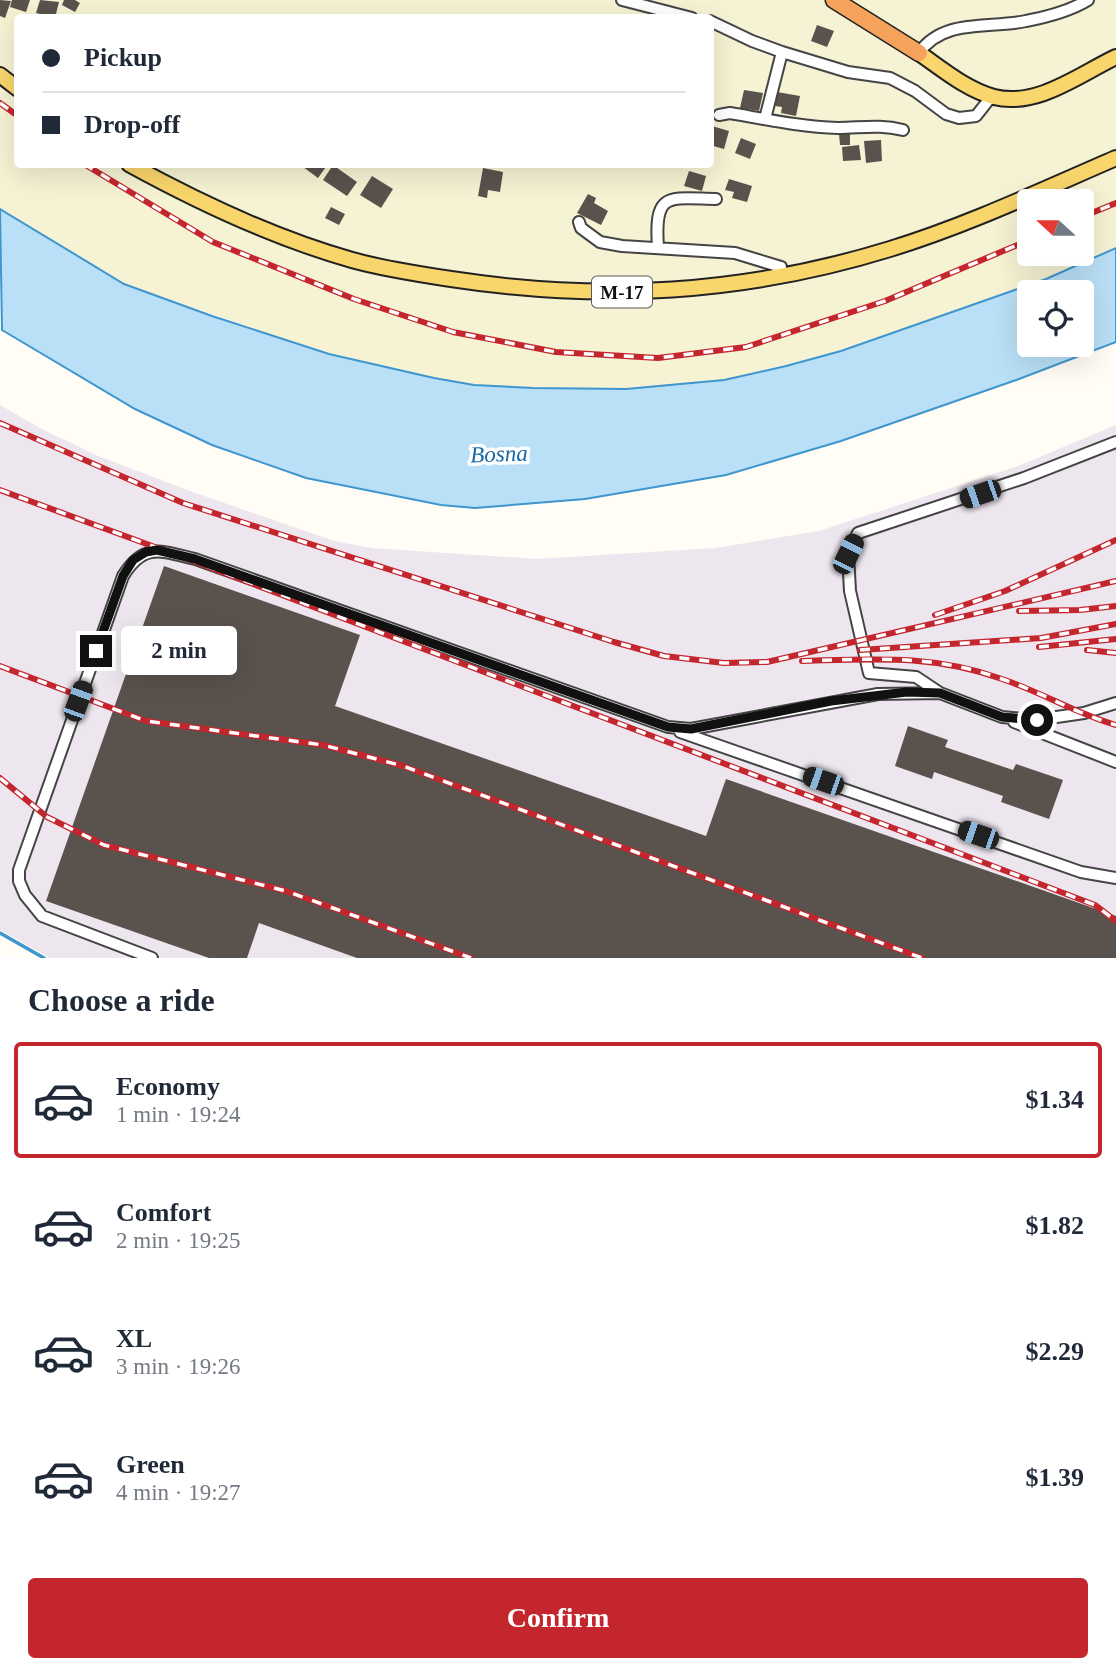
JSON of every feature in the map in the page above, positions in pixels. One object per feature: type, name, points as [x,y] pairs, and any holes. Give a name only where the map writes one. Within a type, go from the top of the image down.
[{"type":"highway","points":[[834,0],[919,53]]},
{"type":"main road","points":[[919,53],[962,83],[992,97],[1009,100],[1051,91],[1116,57]]},
{"type":"main road","points":[[0,75],[14,86]]},
{"type":"main road","name":"M-17","points":[[136,168],[189,197],[277,235],[353,260],[425,275],[499,286],[584,292],[660,292],[737,284],[891,248],[995,210],[1116,158]]},
{"type":"street","points":[[622,0],[676,14]]},
{"type":"street","points":[[919,53],[927,41],[941,33],[973,26],[1024,22],[1074,9],[1088,0]]},
{"type":"street","points":[[714,23],[782,52],[848,72],[890,78],[915,91],[946,114],[959,118],[976,116],[992,97]]},
{"type":"street","points":[[765,119],[782,52]]},
{"type":"street","points":[[719,115],[730,113],[808,126],[877,126],[903,130]]},
{"type":"street","points":[[657,247],[657,217],[664,202],[671,198],[716,199]]},
{"type":"street","points":[[579,222],[581,228],[600,242],[735,253],[781,267],[782,275]]},
{"type":"street","points":[[1116,442],[1024,478],[858,533],[848,554],[850,591],[869,673],[916,677],[940,693],[1116,761]]},
{"type":"street","points":[[152,958],[43,916],[25,895],[19,881],[19,870],[123,576],[133,560],[146,552],[157,550],[195,559],[1081,872],[1116,878]]},
{"type":"street","points":[[668,727],[691,729],[878,694],[940,693]]},
{"type":"street","points":[[1002,717],[1037,720],[1084,713],[1116,703]]},
{"type":"shaded area","points":[[0,0],[1116,0],[1116,248],[1094,258],[1094,189],[1017,189],[1017,266],[1075,266],[1043,280],[1017,280],[1017,289],[841,351],[724,380],[626,389],[474,385],[329,354],[124,284],[0,209]]},
{"type":"shaded area","points":[[0,405],[96,455],[334,541],[372,548],[537,559],[715,548],[819,531],[1018,466],[1116,425],[1116,958],[50,958],[0,930]]},
{"type":"water","name":"Bosna","points":[[0,209],[124,284],[329,354],[474,385],[626,389],[724,380],[841,351],[1017,289],[1017,357],[1077,357],[841,441],[726,475],[585,499],[475,508],[441,505],[306,478],[212,445],[135,409],[2,330]]},
{"type":"water","points":[[1116,248],[1116,342],[1094,350],[1094,280],[1043,280],[1075,266],[1094,266],[1094,258]]},
{"type":"building","points":[[0,0],[11,1],[5,18],[0,16]]},
{"type":"building","points":[[12,0],[30,0],[26,12],[10,7]]},
{"type":"building","points":[[40,0],[59,2],[56,14],[36,13]]},
{"type":"building","points":[[64,0],[80,3],[75,12],[62,5]]},
{"type":"building","points":[[817,25],[834,31],[827,47],[811,41]]},
{"type":"building","points":[[744,90],[763,93],[759,111],[740,108]]},
{"type":"building","points":[[777,92],[800,96],[796,116],[781,113],[782,107],[775,106]]},
{"type":"building","points":[[714,127],[729,131],[724,149],[714,146]]},
{"type":"building","points":[[839,134],[850,134],[850,145],[840,145]]},
{"type":"building","points":[[741,138],[756,144],[750,159],[735,153]]},
{"type":"building","points":[[881,140],[882,161],[866,163],[864,141]]},
{"type":"building","points":[[859,145],[861,160],[843,161],[842,147]]},
{"type":"building","points":[[304,168],[325,168],[318,178]]},
{"type":"building","points":[[331,168],[337,168],[357,182],[347,196],[323,180]]},
{"type":"building","points":[[483,168],[503,172],[500,192],[488,190],[487,198],[478,196]]},
{"type":"building","points":[[689,171],[706,176],[702,191],[684,186]]},
{"type":"building","points":[[372,176],[393,189],[381,208],[360,195]]},
{"type":"building","points":[[729,179],[752,186],[747,202],[732,198],[734,192],[725,190]]},
{"type":"building","points":[[588,194],[596,198],[594,203],[608,211],[601,225],[577,213]]},
{"type":"building","points":[[331,207],[345,214],[339,225],[325,218]]},
{"type":"building","points":[[164,566],[360,635],[335,706],[706,836],[726,779],[1116,916],[1116,958],[357,958],[259,923],[247,958],[209,958],[46,901]]},
{"type":"building","points":[[908,726],[948,740],[945,747],[1013,770],[1016,764],[1063,780],[1049,819],[1001,802],[1003,796],[934,772],[932,779],[895,766]]},
{"type":"waterway","points":[[0,933],[44,958]]},
{"type":"railway","points":[[0,103],[14,113]]},
{"type":"railway","points":[[91,168],[213,242],[354,299],[453,332],[556,352],[658,358],[746,347],[885,301],[1017,245]]},
{"type":"railway","points":[[1094,212],[1116,203]]},
{"type":"railway","points":[[0,423],[183,503],[664,656],[724,663],[767,662],[1116,581]]},
{"type":"railway","points":[[0,490],[1095,905],[1116,921]]},
{"type":"railway","points":[[935,615],[1005,591],[1116,540]]},
{"type":"railway","points":[[1019,611],[1080,610],[1116,606]]},
{"type":"railway","points":[[860,650],[1041,638],[1116,624]]},
{"type":"railway","points":[[1039,647],[1116,639]]},
{"type":"railway","points":[[1087,650],[1116,653]]},
{"type":"railway","points":[[802,661],[903,660],[952,665],[1016,684],[1116,725]]},
{"type":"railway","points":[[0,666],[146,721],[323,745],[403,766],[922,958]]},
{"type":"railway","points":[[0,778],[47,817],[104,845],[286,891],[471,958]]},
{"type":"route","points":[[96,651],[123,576],[133,560],[146,552],[157,550],[195,559],[668,727],[691,729],[831,701],[907,692],[940,693],[1002,717],[1037,720]]}]
